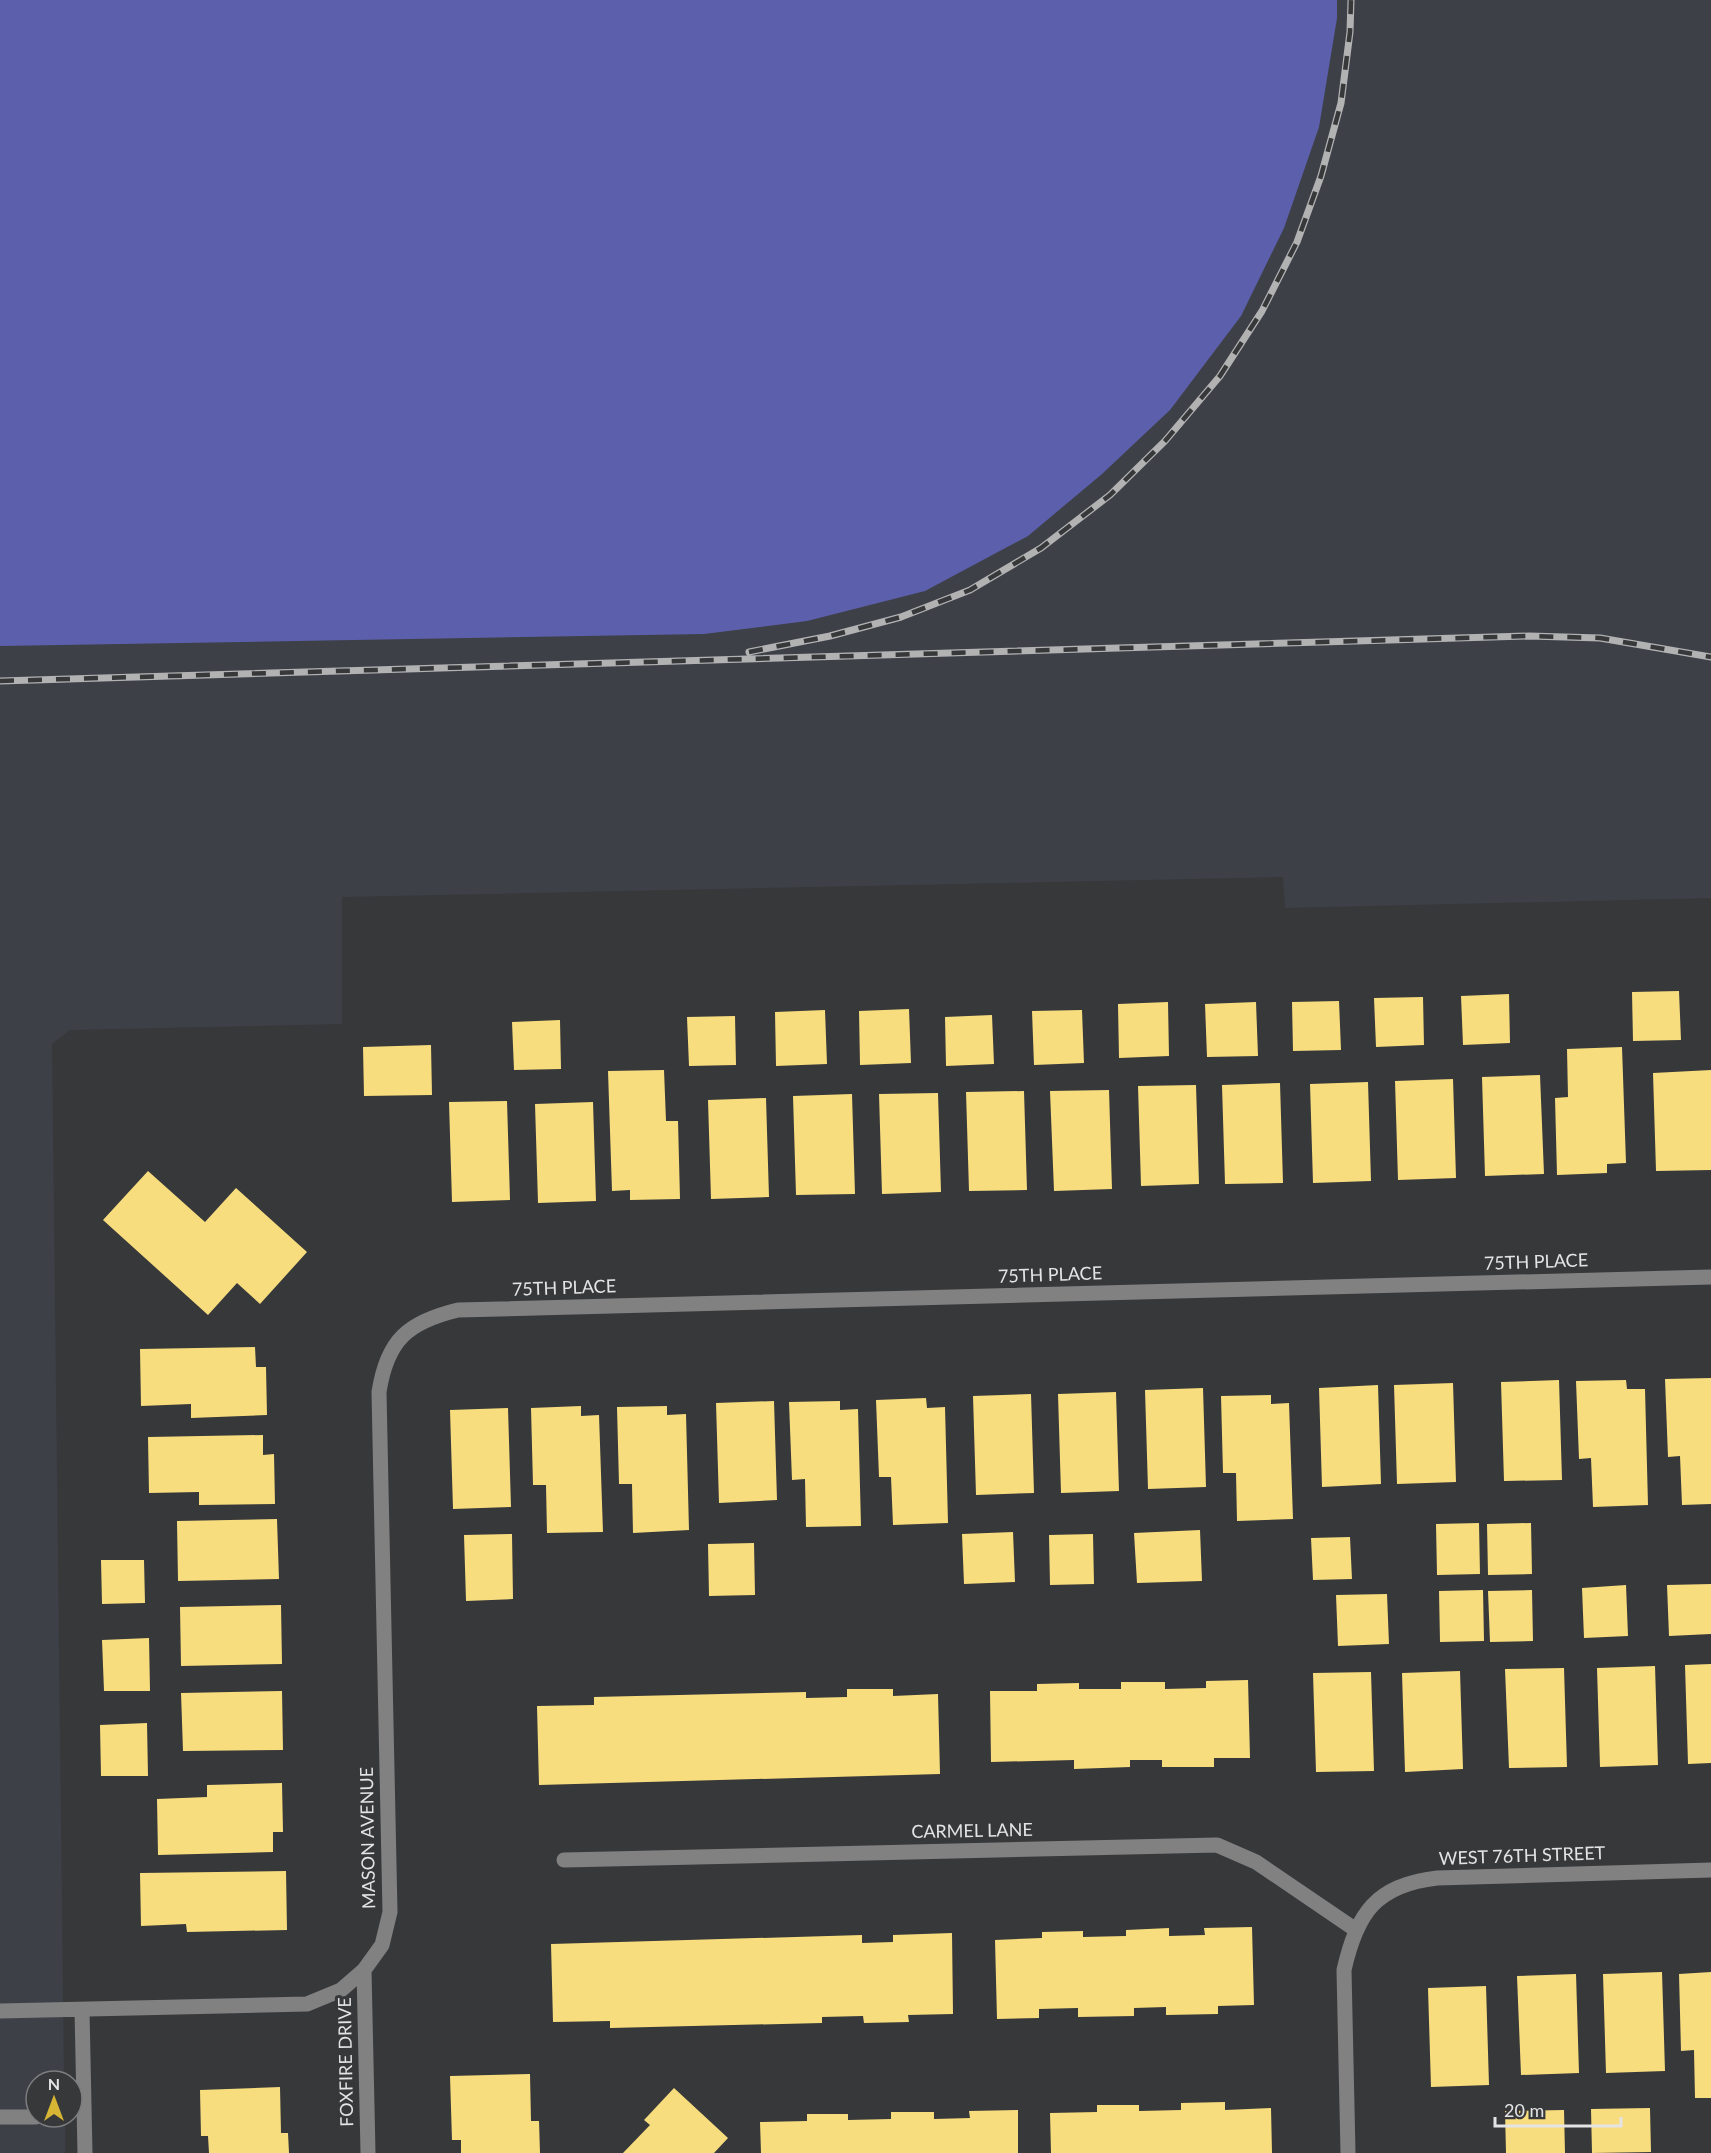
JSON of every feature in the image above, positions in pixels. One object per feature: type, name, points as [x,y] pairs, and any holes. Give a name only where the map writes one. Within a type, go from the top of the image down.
[{"type":"street","name":"75TH PLACE","points":[[398,1340],[431,1316],[458,1310],[1711,1277]]},
{"type":"street","name":"MASON AVENUE","points":[[0,2011],[307,2004],[341,1990],[364,1970],[382,1945],[390,1912],[379,1392],[382,1370],[389,1353],[398,1340]]},
{"type":"street","name":"CARMEL LANE","points":[[564,1860],[1217,1845],[1256,1862],[1356,1930]]},
{"type":"street","name":"WEST 76TH STREET","points":[[1348,2153],[1344,1970],[1356,1930],[1365,1914],[1386,1892],[1399,1885],[1437,1878],[1711,1870]]},
{"type":"street","name":"FOXFIRE DRIVE","points":[[364,1970],[368,2153]]},
{"type":"street","points":[[80,2069],[82,2010]]},
{"type":"street","points":[[0,2117],[24,2117]]},
{"type":"street","points":[[80,2129],[85,2153]]},
{"type":"shaded area","points":[[0,0],[1711,0],[1711,898],[1285,908],[1283,877],[342,897],[342,1024],[70,1030],[52,1044],[64,2069],[24,2069],[24,2129],[65,2129],[65,2153],[0,2153]]},
{"type":"shaded area","points":[[0,0],[1337,0],[1337,18],[1319,127],[1284,228],[1241,316],[1170,410],[1102,474],[1028,536],[925,591],[807,621],[704,634],[0,646]]},
{"type":"building","points":[[1679,991],[1681,1040],[1633,1041],[1632,992]]},
{"type":"building","points":[[1509,994],[1510,1043],[1463,1045],[1461,996]]},
{"type":"building","points":[[1423,997],[1424,1045],[1376,1047],[1374,998]]},
{"type":"building","points":[[1339,1001],[1341,1050],[1293,1051],[1292,1002]]},
{"type":"building","points":[[1168,1002],[1169,1056],[1119,1058],[1118,1004]]},
{"type":"building","points":[[1256,1002],[1258,1056],[1207,1057],[1205,1004]]},
{"type":"building","points":[[909,1009],[911,1063],[860,1065],[859,1011]]},
{"type":"building","points":[[825,1010],[827,1064],[776,1066],[775,1012]]},
{"type":"building","points":[[1082,1010],[1084,1063],[1034,1065],[1032,1011]]},
{"type":"building","points":[[992,1015],[994,1064],[946,1066],[945,1017]]},
{"type":"building","points":[[735,1016],[736,1065],[689,1066],[687,1017]]},
{"type":"building","points":[[560,1020],[561,1069],[514,1070],[512,1022]]},
{"type":"building","points":[[431,1045],[432,1095],[364,1096],[363,1047]]},
{"type":"building","points":[[1622,1047],[1626,1163],[1607,1164],[1607,1173],[1557,1175],[1555,1098],[1568,1097],[1567,1049]]},
{"type":"building","points":[[664,1070],[666,1121],[678,1121],[680,1199],[630,1200],[630,1190],[612,1191],[608,1071]]},
{"type":"building","points":[[1711,1070],[1711,1170],[1656,1171],[1653,1073]]},
{"type":"building","points":[[1540,1075],[1544,1174],[1485,1176],[1482,1077]]},
{"type":"building","points":[[1453,1079],[1456,1178],[1398,1180],[1395,1081]]},
{"type":"building","points":[[1368,1082],[1371,1181],[1313,1183],[1310,1084]]},
{"type":"building","points":[[1280,1083],[1283,1183],[1225,1184],[1222,1085]]},
{"type":"building","points":[[1196,1085],[1199,1184],[1141,1186],[1138,1086]]},
{"type":"building","points":[[1109,1090],[1112,1189],[1054,1191],[1050,1091]]},
{"type":"building","points":[[1024,1091],[1027,1190],[969,1191],[966,1092]]},
{"type":"building","points":[[938,1093],[941,1192],[882,1194],[879,1094]]},
{"type":"building","points":[[852,1094],[855,1194],[796,1195],[793,1096]]},
{"type":"building","points":[[766,1098],[769,1197],[711,1199],[708,1100]]},
{"type":"building","points":[[507,1101],[510,1200],[452,1202],[449,1102]]},
{"type":"building","points":[[593,1102],[596,1201],[538,1203],[535,1104]]},
{"type":"building","points":[[148,1171],[205,1222],[236,1188],[307,1252],[260,1304],[237,1283],[208,1315],[103,1220]]},
{"type":"building","points":[[255,1347],[256,1367],[266,1367],[267,1415],[191,1418],[191,1404],[141,1406],[140,1349]]},
{"type":"building","points":[[1711,1378],[1711,1504],[1682,1505],[1680,1456],[1668,1457],[1665,1379]]},
{"type":"building","points":[[1559,1380],[1562,1480],[1504,1481],[1501,1382]]},
{"type":"building","points":[[1626,1380],[1627,1389],[1645,1389],[1648,1505],[1593,1507],[1591,1458],[1579,1459],[1576,1381]]},
{"type":"building","points":[[1453,1383],[1456,1482],[1397,1484],[1394,1385]]},
{"type":"building","points":[[1378,1385],[1381,1484],[1322,1487],[1319,1388]]},
{"type":"building","points":[[1203,1388],[1206,1487],[1148,1489],[1145,1390]]},
{"type":"building","points":[[1116,1392],[1119,1491],[1061,1493],[1058,1394]]},
{"type":"building","points":[[1031,1394],[1034,1493],[976,1495],[973,1396]]},
{"type":"building","points":[[1271,1395],[1271,1404],[1289,1403],[1293,1519],[1237,1521],[1236,1473],[1223,1473],[1221,1396]]},
{"type":"building","points":[[926,1398],[927,1408],[945,1407],[948,1523],[893,1525],[891,1477],[879,1477],[876,1400]]},
{"type":"building","points":[[774,1401],[777,1500],[719,1503],[716,1403]]},
{"type":"building","points":[[840,1401],[840,1410],[858,1409],[861,1526],[806,1527],[805,1479],[792,1480],[789,1402]]},
{"type":"building","points":[[581,1406],[581,1416],[599,1415],[603,1532],[547,1533],[546,1485],[533,1485],[531,1408]]},
{"type":"building","points":[[667,1406],[667,1415],[686,1414],[689,1530],[633,1533],[632,1484],[619,1484],[617,1407]]},
{"type":"building","points":[[508,1408],[511,1507],[453,1509],[450,1410]]},
{"type":"building","points":[[263,1435],[263,1455],[274,1454],[275,1504],[199,1505],[199,1492],[149,1493],[148,1437]]},
{"type":"building","points":[[277,1519],[279,1579],[178,1581],[177,1521]]},
{"type":"building","points":[[1479,1523],[1480,1574],[1437,1575],[1436,1524]]},
{"type":"building","points":[[1531,1523],[1532,1574],[1488,1575],[1487,1524]]},
{"type":"building","points":[[1200,1530],[1202,1581],[1137,1583],[1134,1533]]},
{"type":"building","points":[[1013,1532],[1015,1582],[964,1584],[962,1534]]},
{"type":"building","points":[[512,1534],[513,1599],[466,1601],[464,1535]]},
{"type":"building","points":[[1093,1534],[1094,1584],[1050,1585],[1049,1535]]},
{"type":"building","points":[[1350,1537],[1352,1579],[1313,1580],[1311,1538]]},
{"type":"building","points":[[754,1543],[755,1595],[709,1596],[708,1544]]},
{"type":"building","points":[[101,1560],[144,1560],[145,1603],[102,1604]]},
{"type":"building","points":[[1711,1584],[1711,1634],[1669,1636],[1667,1585]]},
{"type":"building","points":[[1626,1585],[1628,1636],[1584,1638],[1582,1588]]},
{"type":"building","points":[[1483,1590],[1484,1641],[1440,1642],[1439,1591]]},
{"type":"building","points":[[1532,1590],[1533,1641],[1490,1642],[1488,1591]]},
{"type":"building","points":[[1387,1594],[1389,1644],[1338,1646],[1336,1595]]},
{"type":"building","points":[[281,1605],[282,1664],[181,1666],[180,1607]]},
{"type":"building","points":[[149,1638],[150,1691],[104,1691],[102,1640]]},
{"type":"building","points":[[1711,1664],[1711,1763],[1688,1764],[1685,1665]]},
{"type":"building","points":[[1655,1666],[1658,1765],[1600,1767],[1597,1668]]},
{"type":"building","points":[[1564,1668],[1567,1767],[1509,1768],[1505,1669]]},
{"type":"building","points":[[1460,1671],[1463,1769],[1405,1772],[1402,1673]]},
{"type":"building","points":[[1371,1672],[1374,1771],[1316,1772],[1313,1673]]},
{"type":"building","points":[[1248,1680],[1250,1758],[1214,1758],[1214,1767],[1162,1767],[1162,1760],[1130,1760],[1130,1767],[1074,1769],[1074,1760],[991,1762],[990,1691],[1037,1691],[1037,1684],[1079,1683],[1079,1689],[1121,1689],[1121,1682],[1165,1682],[1165,1689],[1206,1688],[1206,1681]]},
{"type":"building","points":[[847,1689],[893,1689],[893,1696],[938,1694],[940,1774],[539,1785],[537,1706],[594,1705],[594,1697],[806,1692],[806,1698],[847,1697]]},
{"type":"building","points":[[282,1691],[283,1750],[183,1751],[181,1693]]},
{"type":"building","points":[[147,1723],[148,1776],[101,1776],[100,1725]]},
{"type":"building","points":[[282,1783],[283,1832],[273,1832],[273,1852],[158,1855],[157,1799],[207,1797],[207,1785]]},
{"type":"building","points":[[286,1871],[287,1930],[187,1932],[186,1924],[141,1926],[140,1873]]},
{"type":"building","points":[[1252,1927],[1254,2005],[1218,2006],[1218,2014],[1166,2015],[1166,2007],[1134,2008],[1134,2016],[1078,2017],[1078,2008],[1039,2009],[1039,2018],[997,2019],[995,1940],[1042,1938],[1042,1932],[1083,1931],[1083,1937],[1126,1936],[1126,1930],[1169,1928],[1169,1936],[1205,1935],[1204,1928]]},
{"type":"building","points":[[952,1933],[953,2014],[908,2015],[909,2022],[864,2023],[863,2016],[822,2017],[822,2023],[610,2028],[610,2021],[553,2022],[551,1944],[862,1935],[862,1943],[893,1942],[893,1935]]},
{"type":"building","points":[[1662,1972],[1665,2071],[1606,2073],[1603,1974]]},
{"type":"building","points":[[1711,1972],[1711,2098],[1695,2098],[1694,2050],[1681,2051],[1679,1974]]},
{"type":"building","points":[[1576,1974],[1579,2073],[1521,2075],[1517,1976]]},
{"type":"building","points":[[1486,1986],[1489,2085],[1431,2087],[1428,1988]]},
{"type":"building","points":[[530,2074],[531,2121],[539,2121],[540,2153],[461,2153],[461,2140],[452,2140],[450,2076]]},
{"type":"building","points":[[280,2087],[281,2133],[288,2133],[289,2153],[209,2153],[208,2136],[201,2136],[200,2090]]},
{"type":"building","points":[[674,2088],[728,2138],[714,2153],[623,2153],[650,2125],[644,2120]]},
{"type":"building","points":[[1225,2102],[1225,2110],[1271,2108],[1272,2153],[1051,2153],[1050,2113],[1097,2112],[1097,2105],[1139,2105],[1139,2111],[1181,2110],[1181,2103]]},
{"type":"building","points":[[1650,2108],[1651,2152],[1592,2153],[1591,2109]]},
{"type":"building","points":[[1018,2110],[1018,2153],[761,2153],[760,2122],[807,2121],[807,2114],[848,2114],[848,2120],[891,2119],[891,2112],[934,2112],[934,2119],[970,2118],[969,2111]]},
{"type":"building","points":[[1564,2110],[1565,2153],[1506,2153],[1505,2111]]},
{"type":"railway","points":[[749,652],[830,636],[901,617],[970,590],[1041,548],[1110,495],[1165,441],[1220,376],[1262,311],[1297,242],[1321,176],[1341,103],[1350,32],[1351,0]]},
{"type":"railway","points":[[0,681],[1529,636],[1600,638],[1711,657]]}]
